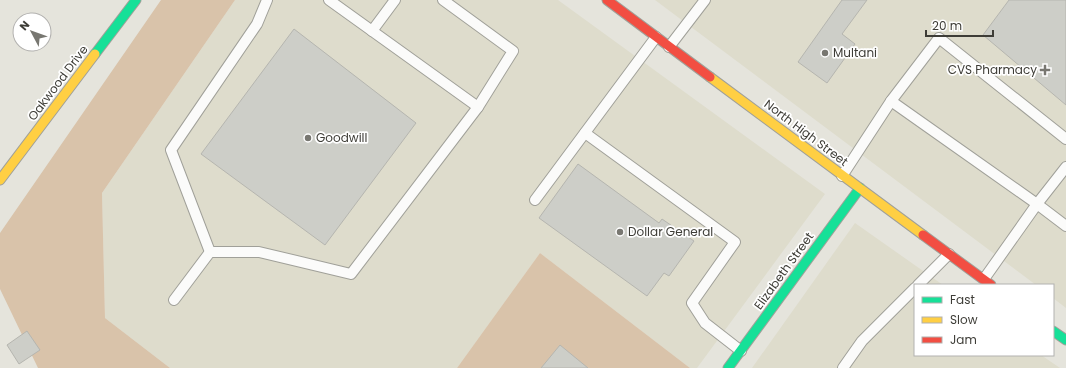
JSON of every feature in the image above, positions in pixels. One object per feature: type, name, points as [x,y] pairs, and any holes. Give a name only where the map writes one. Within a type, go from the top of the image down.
[{"type":"street","name":"Oakwood Drive","points":[[0,180],[136,0]]},
{"type":"street","name":"North High Street","points":[[607,0],[842,176],[987,282]]},
{"type":"street","name":"Elizabeth Street","points":[[728,368],[860,188]]},
{"type":"street","points":[[1054,332],[1066,340]]},
{"type":"lane","points":[[210,252],[171,150],[257,24],[267,0]]},
{"type":"lane","points":[[329,0],[478,107]]},
{"type":"lane","points":[[372,31],[395,0]]},
{"type":"lane","points":[[210,252],[258,252],[352,274],[478,107],[513,51],[443,0]]},
{"type":"lane","points":[[669,47],[705,0]]},
{"type":"lane","points":[[535,200],[656,37]]},
{"type":"lane","points":[[842,176],[891,101],[939,38],[1066,139]]},
{"type":"lane","points":[[891,101],[1066,226]]},
{"type":"lane","points":[[585,133],[735,242],[692,303],[705,323],[741,351]]},
{"type":"lane","points":[[987,282],[1037,204],[1066,168]]},
{"type":"lane","points":[[174,300],[210,252]]},
{"type":"lane","points":[[919,284],[949,254]]},
{"type":"lane","points":[[843,368],[862,341],[914,289]]},
{"type":"shaded area","points":[[161,0],[235,0],[102,193],[105,318],[170,368],[38,368],[0,289],[0,233]]},
{"type":"shaded area","points":[[235,0],[558,0],[825,194],[697,368],[690,368],[540,253],[457,368],[170,368],[105,318],[102,193]]},
{"type":"shaded area","points":[[655,0],[1066,0],[1066,308],[1054,299],[1054,284],[1035,284]]},
{"type":"shaded area","points":[[855,223],[942,284],[914,284],[914,356],[1042,356],[1060,368],[752,368]]},
{"type":"shaded area","points":[[540,253],[690,368],[457,368]]},
{"type":"building","points":[[842,0],[867,0],[842,34],[855,44],[827,83],[798,62]]},
{"type":"building","name":"CVS Pharmacy","points":[[1009,0],[1066,0],[1066,105],[983,35]]},
{"type":"building","name":"Goodwill","points":[[294,29],[416,123],[325,245],[201,154]]},
{"type":"building","name":"Dollar General","points":[[578,164],[659,223],[662,219],[694,241],[669,276],[664,273],[647,296],[539,218]]},
{"type":"building","points":[[27,331],[40,350],[19,364],[7,345]]},
{"type":"building","points":[[560,345],[588,368],[541,368]]},
{"type":"traffic: fast","points":[[95,54],[136,0]]},
{"type":"traffic: fast","points":[[728,368],[860,188]]},
{"type":"traffic: fast","points":[[1054,332],[1066,340]]},
{"type":"traffic: slow","points":[[0,180],[95,54]]},
{"type":"traffic: slow","points":[[710,77],[923,235]]},
{"type":"traffic: jam","points":[[607,0],[710,77]]},
{"type":"traffic: jam","points":[[923,235],[990,284]]},
{"type":"place","name":"Multani","points":[[825,53]]},
{"type":"place","name":"CVS Pharmacy","points":[[1045,70]]},
{"type":"place","name":"Goodwill","points":[[308,138]]},
{"type":"place","name":"Dollar General","points":[[620,232]]}]
